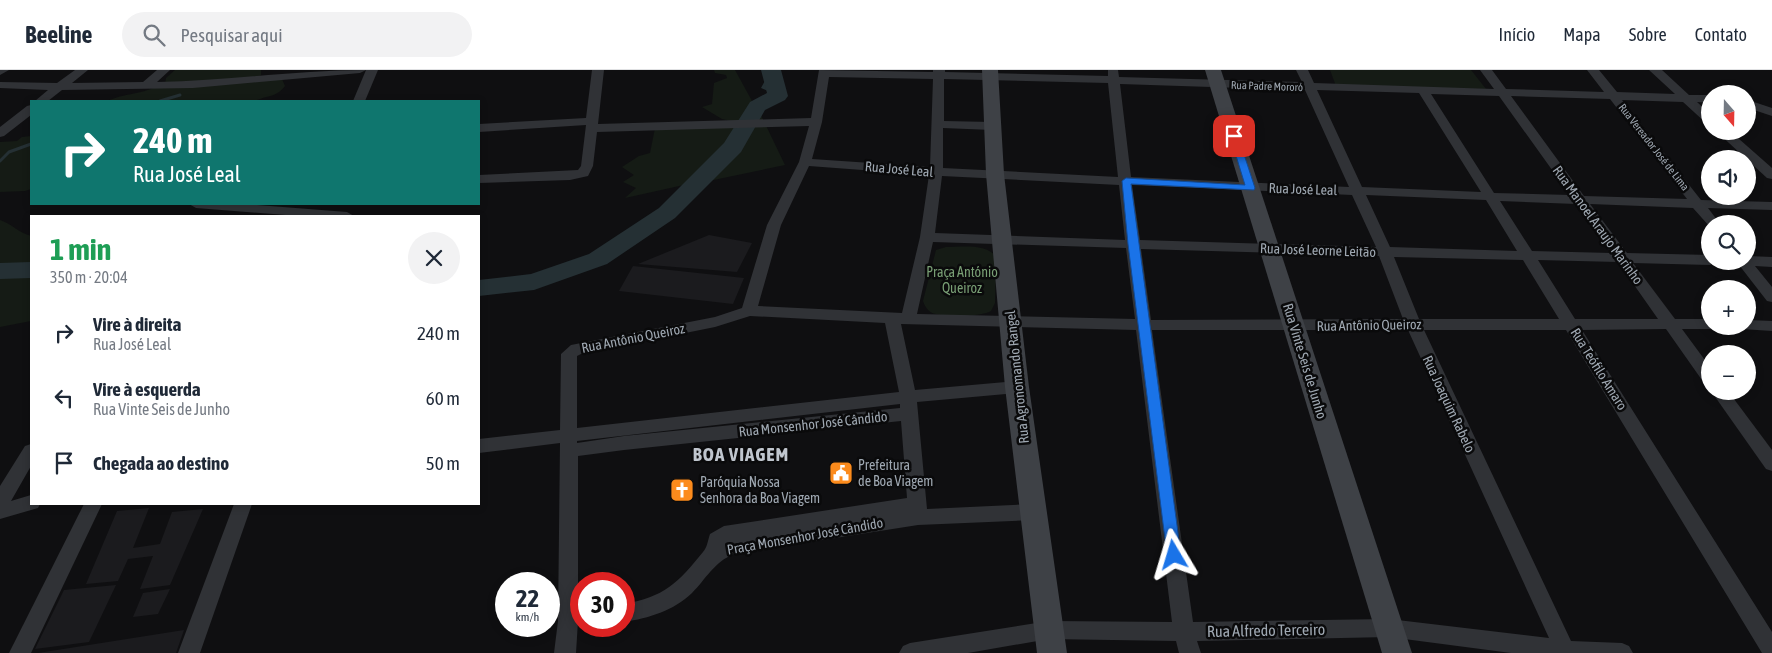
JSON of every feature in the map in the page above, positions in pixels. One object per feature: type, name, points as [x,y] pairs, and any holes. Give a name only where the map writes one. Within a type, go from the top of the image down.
[{"type":"main road","name":"Rua Agronomando Rangel","points":[[991,73],[995,174],[1010,322],[1052,653]]},
{"type":"main road","name":"Rua Vinte Seis de Junho","points":[[1216,77],[1397,653]]},
{"type":"street","points":[[43,100],[82,70]]},
{"type":"street","points":[[145,86],[164,70]]},
{"type":"street","points":[[0,85],[60,87],[145,86],[236,82],[360,70]]},
{"type":"street","points":[[359,100],[372,70]]},
{"type":"street","points":[[480,179],[570,176],[583,173],[587,166],[598,70]]},
{"type":"street","name":"Rua Joaquim Rabelo","points":[[1302,70],[1385,252],[1413,324],[1565,651]]},
{"type":"street","name":"Rua Manoel Araujo Marinho","points":[[1486,70],[1701,367]]},
{"type":"street","name":"Rua Vereador José de Lima","points":[[1593,70],[1706,215]]},
{"type":"street","points":[[1656,70],[1701,112]]},
{"type":"street","points":[[748,311],[753,300],[759,272],[774,226],[805,162],[816,122],[825,72]]},
{"type":"street","name":"Rua Padre Mororó","points":[[825,72],[1216,77],[1310,87],[1701,99]]},
{"type":"street","points":[[918,510],[900,318],[927,237],[936,172],[938,73]]},
{"type":"street","points":[[1113,75],[1118,130],[1184,632],[1190,653]]},
{"type":"street","name":"Rua Teófilo Amaro","points":[[1422,90],[1528,256],[1772,651]]},
{"type":"street","points":[[1756,102],[1772,101]]},
{"type":"street","points":[[1756,105],[1772,112]]},
{"type":"street","points":[[0,133],[30,110]]},
{"type":"street","points":[[480,128],[591,124],[816,122]]},
{"type":"street","points":[[936,124],[992,126]]},
{"type":"street","points":[[1732,140],[1772,175]]},
{"type":"street","name":"Rua José Leal","points":[[805,162],[936,172],[1250,188],[1581,201],[1772,206]]},
{"type":"street","points":[[209,205],[334,215]]},
{"type":"street","name":"Rua José Leorne Leitão","points":[[927,237],[1270,249],[1701,260]]},
{"type":"street","points":[[1756,261],[1772,262]]},
{"type":"street","points":[[1750,270],[1772,296]]},
{"type":"street","name":"Rua Antônio Queiroz","points":[[568,444],[568,365],[571,352],[580,348],[733,318],[748,311],[1010,322],[1144,325],[1701,324]]},
{"type":"street","points":[[1756,325],[1772,326]]},
{"type":"street","name":"Rua Monsenhor José Cândido","points":[[480,446],[624,443],[909,405],[1017,387]]},
{"type":"street","points":[[1726,400],[1772,464]]},
{"type":"street","points":[[568,444],[573,572]]},
{"type":"street","points":[[0,502],[30,453]]},
{"type":"street","points":[[0,511],[30,503]]},
{"type":"street","points":[[20,653],[92,505]]},
{"type":"street","points":[[189,653],[243,505]]},
{"type":"street","name":"Praça Monsenhor José Cândido","points":[[635,611],[649,608],[670,599],[687,585],[704,561],[713,554],[733,546],[918,510],[1033,512]]},
{"type":"street","name":"Rua Alfredo Terceiro","points":[[910,653],[1049,630],[1184,632],[1389,628],[1565,651],[1622,653]]},
{"type":"street","points":[[565,653],[570,636]]},
{"type":"shaded area","points":[[768,70],[775,70],[777,98],[759,107],[771,92],[761,88],[769,73]]},
{"type":"shaded area","points":[[709,235],[752,243],[737,272],[638,264]]},
{"type":"shaded area","points":[[633,266],[744,278],[733,304],[619,291]]},
{"type":"shaded area","points":[[149,508],[133,548],[160,544],[172,512],[203,509],[170,585],[140,589],[153,556],[128,559],[118,581],[86,584],[117,511]]},
{"type":"shaded area","points":[[116,585],[89,642],[35,649],[64,590]]},
{"type":"shaded area","points":[[170,589],[158,614],[133,617],[143,593]]},
{"type":"shaded area","points":[[184,630],[176,653],[38,653]]},
{"type":"green space","points":[[175,70],[261,70],[261,75],[255,79],[165,84],[166,78]]},
{"type":"green space","points":[[714,70],[735,70],[752,101],[739,123],[722,119],[702,107],[712,104],[714,83],[727,78],[726,75],[715,73]]},
{"type":"green space","points":[[1330,70],[1471,70],[1486,89],[1336,86]]},
{"type":"green space","points":[[282,79],[285,86],[275,94],[257,100],[110,100],[156,87]]},
{"type":"green space","points":[[759,111],[785,165],[704,182],[736,150]]},
{"type":"green space","points":[[655,128],[738,128],[727,146],[688,184],[625,198],[636,188],[623,182],[634,175],[622,167],[639,156],[650,153]]},
{"type":"green space","points":[[30,136],[30,189],[0,192],[0,142],[17,141],[22,137]]},
{"type":"green space","points":[[0,220],[30,236],[30,321],[0,327]]},
{"type":"green space","name":"Praça António Queiroz","points":[[966,246],[980,248],[992,253],[996,257],[995,303],[991,311],[964,316],[948,316],[929,311],[926,307],[923,301],[936,250],[946,247]]},
{"type":"waterway","points":[[480,288],[534,282],[598,259],[667,213],[733,147],[757,106],[778,96],[771,70]]},
{"type":"waterway","points":[[163,100],[180,95]]},
{"type":"waterway","points":[[0,161],[9,152],[30,144]]},
{"type":"waterway","points":[[0,271],[30,270]]},
{"type":"place","name":"Prefeitura de Boa Viagem","points":[[841,473]]},
{"type":"place","name":"Paróquia Nossa Senhora da Boa Viagem","points":[[682,490]]},
{"type":"district","name":"BOA VIAGEM","points":[[741,454]]},
{"type":"route","points":[[1174,555],[1126,181],[1250,188],[1234,136]]}]
